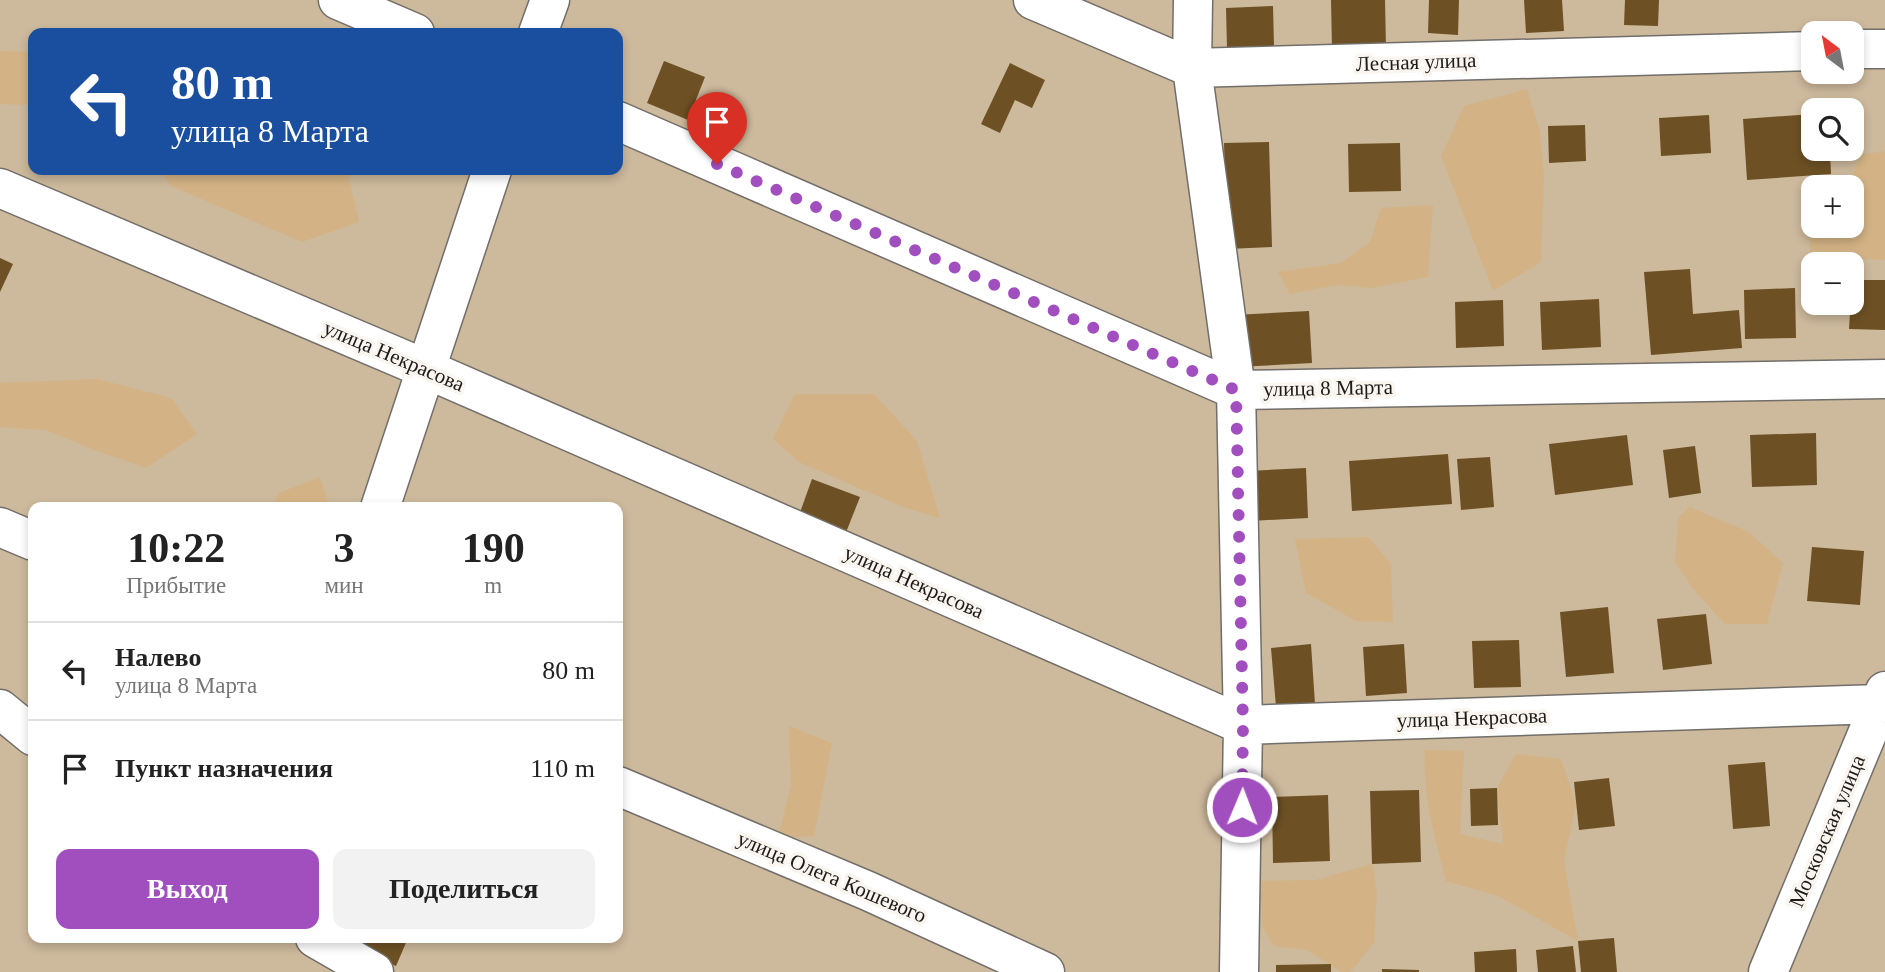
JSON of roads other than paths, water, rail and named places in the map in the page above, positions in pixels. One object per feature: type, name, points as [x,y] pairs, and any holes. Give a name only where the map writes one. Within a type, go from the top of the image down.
[{"type":"street","points":[[338,0],[403,28]]},
{"type":"street","points":[[540,28],[550,0]]},
{"type":"street","name":"Лесная улица","points":[[1033,0],[1192,68],[1801,51]]},
{"type":"street","points":[[1193,0],[1192,68],[1236,390],[1243,725],[1238,972]]},
{"type":"street","points":[[1864,49],[1885,48]]},
{"type":"street","name":"улица 8 Марта","points":[[623,123],[1236,390],[1885,379]]},
{"type":"street","points":[[382,502],[490,175]]},
{"type":"street","name":"улица Некрасова","points":[[0,188],[426,369],[1243,725],[1882,698]]},
{"type":"street","points":[[0,527],[28,539]]},
{"type":"street","name":"Московская улица","points":[[1768,972],[1882,698]]},
{"type":"street","points":[[0,709],[28,732]]},
{"type":"street","name":"улица Олега Кошевого","points":[[623,788],[868,891],[1045,972]]},
{"type":"street","points":[[324,943],[374,972]]}]
